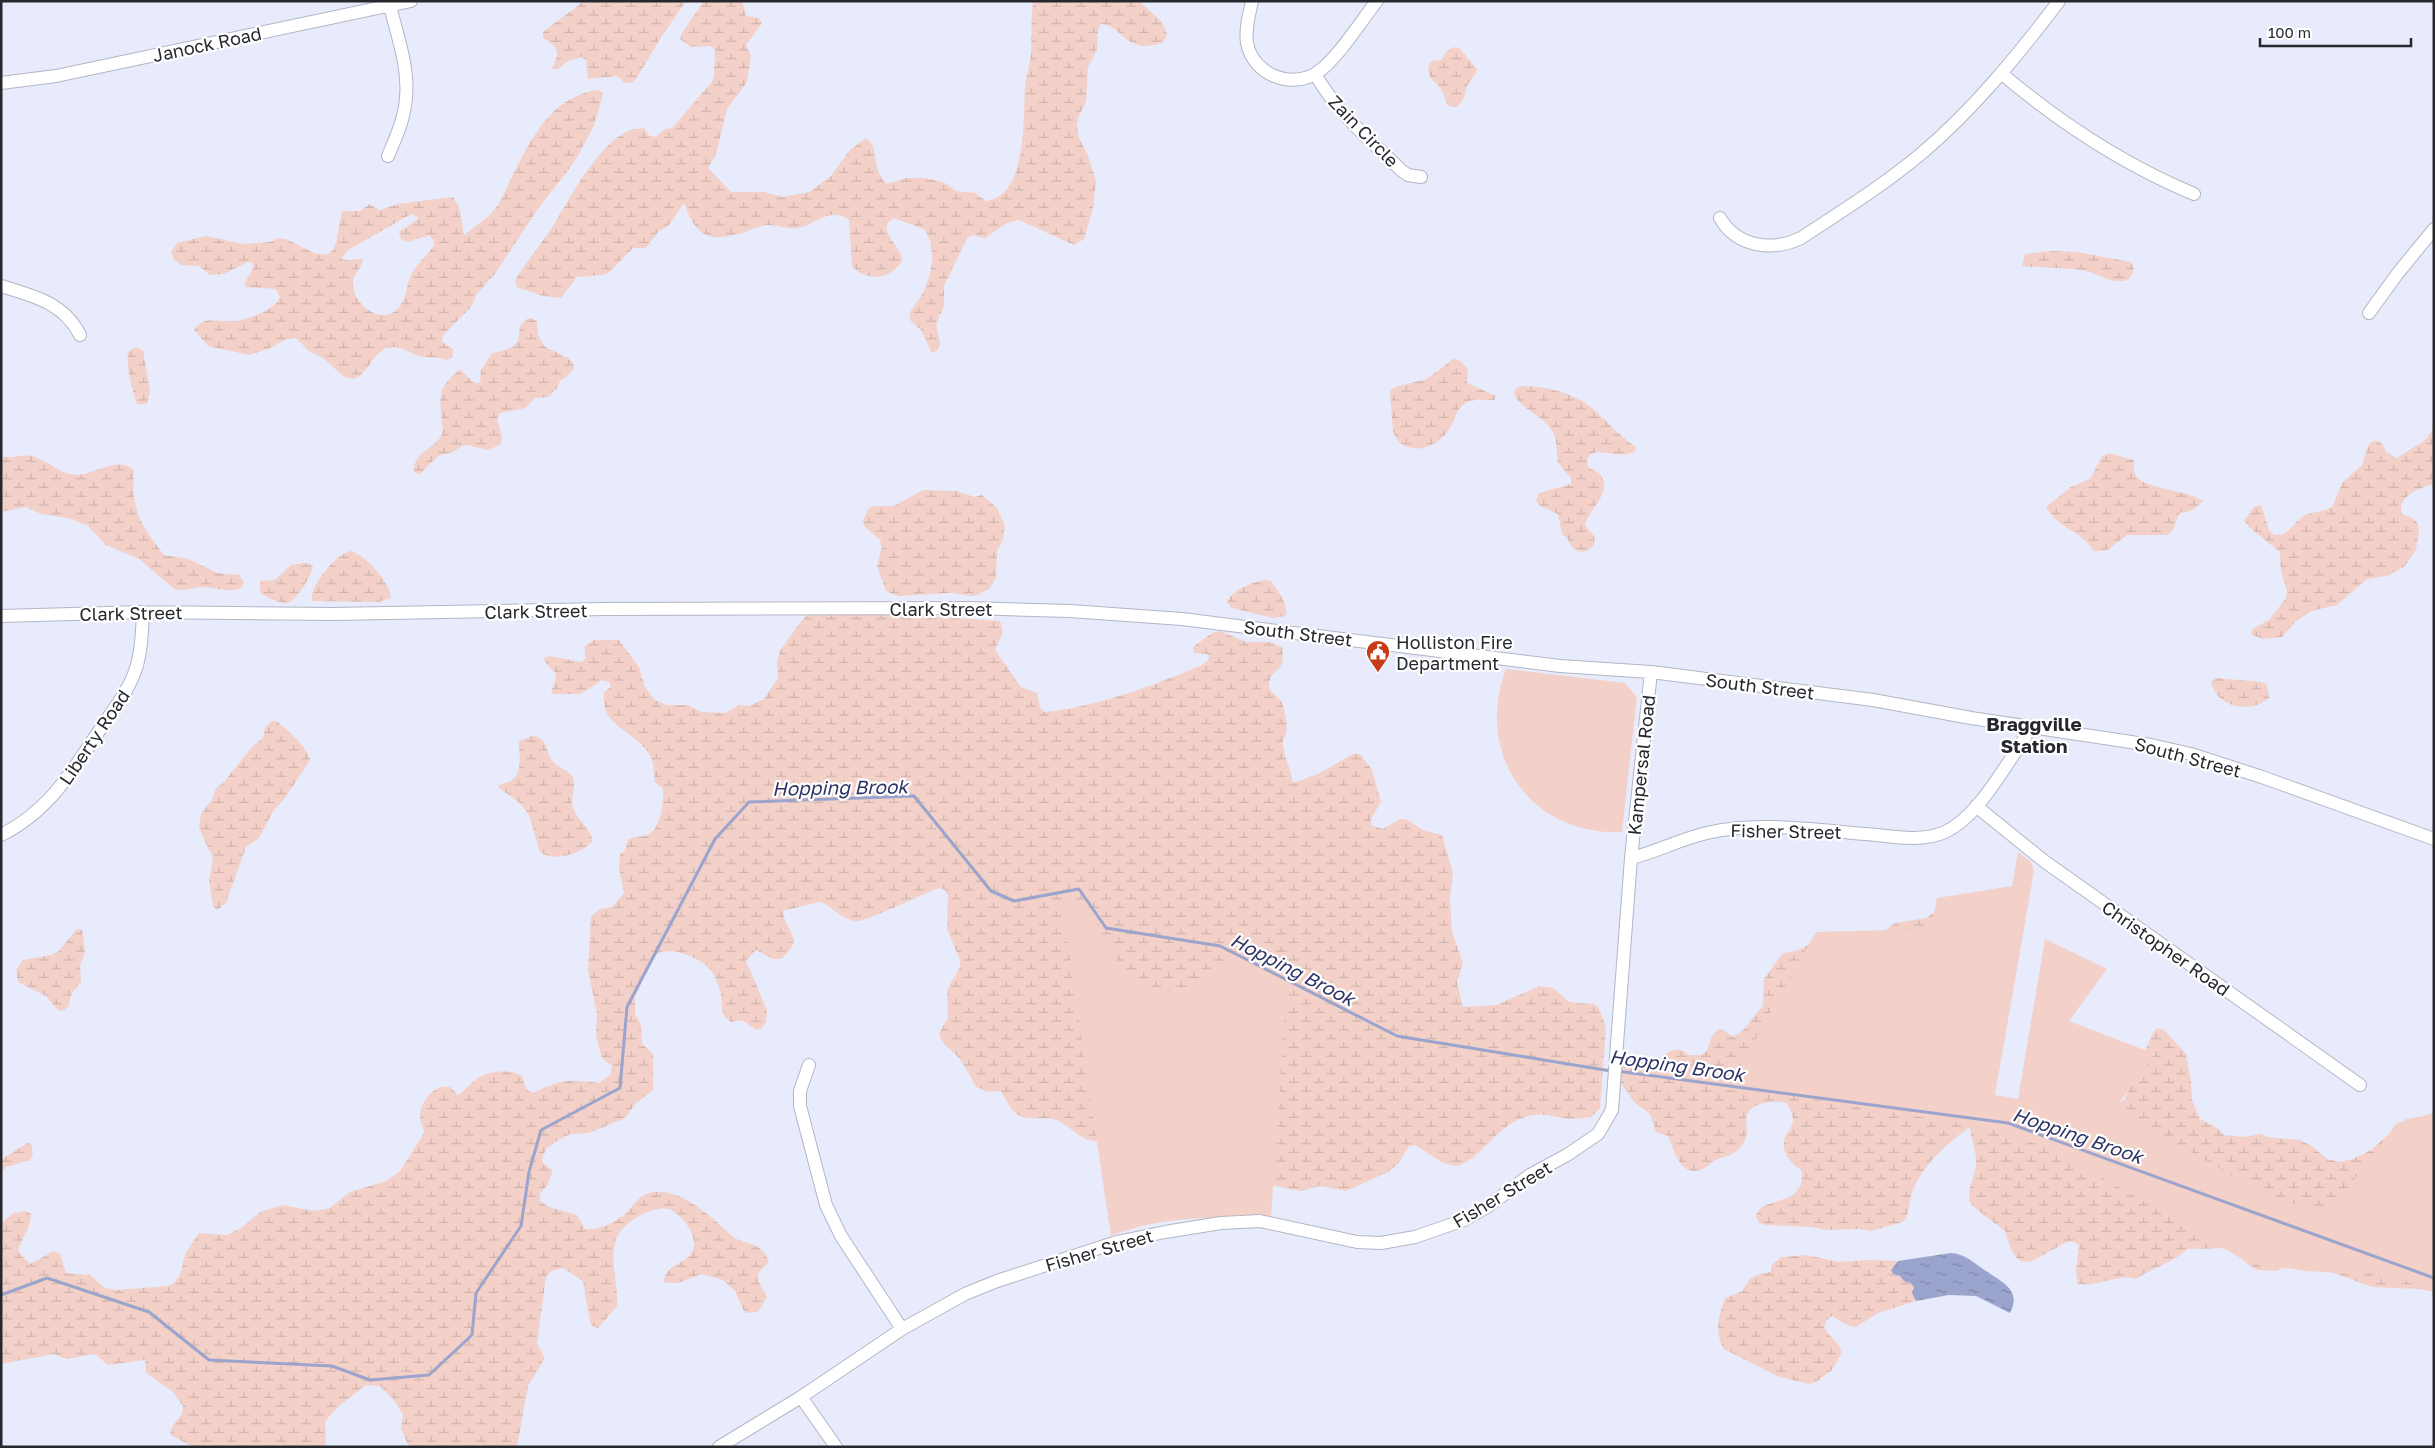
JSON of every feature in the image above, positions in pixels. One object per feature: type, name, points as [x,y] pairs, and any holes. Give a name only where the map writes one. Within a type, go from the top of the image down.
[{"type":"street","name":"Janock Road","points":[[1,83],[56,76],[411,1]]},
{"type":"street","points":[[1252,1],[1247,27],[1247,42],[1252,58],[1270,74],[1286,80],[1301,80],[1315,74],[1329,61],[1377,1]]},
{"type":"street","points":[[1720,218],[1727,229],[1736,237],[1755,244],[1780,246],[1801,238],[1921,154],[2001,72],[2059,1]]},
{"type":"street","points":[[388,156],[398,133],[406,97],[404,70],[390,6]]},
{"type":"street","points":[[2001,72],[2035,102],[2100,147],[2133,167],[2194,194]]},
{"type":"street","name":"Zain Circle","points":[[1315,74],[1332,102],[1346,118],[1408,175],[1421,177]]},
{"type":"street","points":[[2369,313],[2398,273],[2434,229]]},
{"type":"street","points":[[1,286],[45,301],[62,310],[69,317],[80,335]]},
{"type":"street","name":"Clark Street","points":[[1,616],[143,612],[333,614],[604,609],[968,608],[1070,611]]},
{"type":"street","name":"South Street","points":[[1070,611],[1182,619],[1550,664],[1651,672],[1873,700],[2151,745],[2185,753],[2434,838]]},
{"type":"street","name":"Liberty Road","points":[[1,835],[32,816],[62,787],[125,692],[141,651],[143,612]]},
{"type":"street","name":"Kampersal Road","points":[[1631,858],[1651,672]]},
{"type":"street","name":"Fisher Street","points":[[719,1447],[801,1396],[902,1329],[965,1294],[997,1281],[1083,1252],[1149,1234],[1215,1224],[1260,1221],[1345,1241],[1381,1243],[1404,1240],[1450,1226],[1487,1207],[1530,1175],[1567,1155],[1598,1134],[1612,1110],[1617,1071],[1624,935],[1631,858],[1650,853],[1697,835],[1736,829],[1766,828],[1897,837],[1929,836],[1954,827],[1976,806],[2025,738],[2029,726]]},
{"type":"street","name":"Christopher Road","points":[[1976,806],[2044,861],[2360,1085]]},
{"type":"street","points":[[809,1065],[800,1091],[800,1106],[826,1205],[841,1236],[902,1329]]},
{"type":"street","points":[[801,1396],[836,1447]]},
{"type":"green space","points":[[584,1],[686,1],[636,79],[631,83],[625,83],[617,76],[588,79],[586,60],[581,57],[568,61],[558,69],[552,69],[557,51],[553,45],[543,38],[543,32]]},
{"type":"green space","points":[[704,1],[742,1],[746,16],[759,18],[762,23],[746,45],[751,56],[747,82],[727,109],[716,154],[708,168],[731,192],[764,192],[783,197],[809,192],[831,176],[850,150],[866,138],[871,142],[879,172],[887,184],[906,178],[926,178],[945,183],[956,191],[975,193],[986,201],[1000,196],[1010,185],[1016,171],[1020,153],[1023,135],[1025,86],[1031,56],[1033,1],[1139,1],[1162,22],[1167,34],[1164,41],[1156,45],[1144,46],[1129,41],[1113,28],[1101,24],[1098,30],[1097,50],[1088,67],[1086,101],[1078,118],[1077,125],[1079,138],[1088,156],[1096,181],[1093,208],[1084,239],[1074,245],[1019,220],[1007,223],[985,238],[973,235],[967,238],[944,286],[944,306],[936,324],[940,344],[938,350],[932,353],[921,330],[911,321],[909,315],[928,282],[932,264],[931,245],[924,229],[894,218],[888,223],[887,228],[890,238],[901,255],[902,261],[891,272],[878,277],[864,275],[852,266],[849,220],[842,216],[829,215],[799,228],[765,225],[730,236],[711,237],[698,230],[684,203],[669,225],[658,232],[646,248],[633,248],[610,272],[604,275],[577,277],[561,298],[543,296],[517,287],[515,281],[519,274],[553,226],[579,182],[604,150],[617,138],[631,130],[645,129],[648,135],[655,137],[665,129],[672,128],[711,83],[714,77],[715,50],[711,46],[691,47],[680,39],[682,33]]},
{"type":"green space","points":[[1454,47],[1460,49],[1477,69],[1467,86],[1462,102],[1456,107],[1450,107],[1442,91],[1430,76],[1429,64],[1434,60],[1440,61],[1448,50]]},
{"type":"green space","points":[[599,90],[603,94],[594,126],[575,161],[538,209],[494,275],[476,295],[471,307],[443,335],[442,342],[453,349],[452,358],[446,360],[423,357],[396,347],[387,348],[378,354],[365,371],[356,378],[351,379],[340,373],[323,358],[309,351],[295,338],[285,340],[268,349],[249,355],[208,346],[194,330],[198,325],[208,320],[231,322],[255,316],[268,310],[280,297],[276,289],[245,287],[253,263],[248,262],[224,274],[210,275],[199,266],[182,265],[174,260],[171,252],[177,243],[206,236],[243,244],[269,242],[279,238],[286,239],[314,253],[326,255],[332,251],[336,243],[342,211],[360,211],[370,204],[380,210],[397,204],[453,197],[459,207],[464,235],[490,215],[498,205],[525,151],[548,117],[563,104],[579,95]],"holes":[[[411,214],[419,218],[399,232],[401,239],[408,242],[429,235],[434,241],[434,246],[412,273],[400,306],[394,312],[386,315],[371,311],[363,306],[354,291],[353,279],[363,259],[343,260],[342,257],[348,250]]]},
{"type":"green space","points":[[2051,251],[2078,252],[2130,262],[2134,267],[2133,272],[2128,279],[2118,281],[2090,272],[2022,266],[2025,254]]},
{"type":"green space","points":[[529,318],[537,321],[538,334],[544,346],[570,360],[574,368],[560,381],[557,388],[548,397],[535,398],[525,408],[500,413],[497,419],[502,438],[500,445],[487,450],[468,445],[462,446],[451,453],[438,456],[420,474],[414,472],[417,460],[438,441],[442,434],[440,399],[447,382],[460,369],[474,383],[480,383],[481,370],[492,353],[513,346],[519,337],[520,327]]},
{"type":"green space","points":[[135,347],[143,350],[150,391],[147,404],[137,404],[130,378],[128,352]]},
{"type":"green space","points":[[1453,359],[1459,360],[1468,369],[1467,383],[1496,396],[1494,400],[1474,400],[1464,404],[1441,439],[1430,446],[1412,448],[1402,445],[1393,431],[1390,391],[1395,387],[1427,379]]},
{"type":"green space","points":[[1522,386],[1541,387],[1577,398],[1592,408],[1636,447],[1635,452],[1623,455],[1597,452],[1590,454],[1587,460],[1588,467],[1601,475],[1604,489],[1585,526],[1595,539],[1590,549],[1586,551],[1582,552],[1574,549],[1562,534],[1558,514],[1540,506],[1536,501],[1539,493],[1571,484],[1571,478],[1558,463],[1556,440],[1549,426],[1517,400],[1514,394],[1516,388]]},
{"type":"green space","points":[[2434,428],[2434,484],[2416,490],[2402,503],[2402,514],[2414,519],[2418,524],[2419,531],[2416,550],[2404,567],[2387,576],[2367,579],[2337,605],[2311,611],[2295,622],[2282,637],[2262,639],[2251,634],[2253,629],[2270,619],[2286,598],[2287,591],[2281,572],[2280,552],[2249,527],[2244,520],[2253,509],[2261,505],[2269,530],[2274,535],[2282,534],[2304,516],[2332,507],[2342,483],[2362,465],[2368,446],[2373,441],[2379,441],[2384,446],[2386,452],[2397,458],[2425,440]]},
{"type":"green space","points":[[2109,453],[2134,460],[2134,473],[2148,484],[2187,494],[2203,501],[2193,510],[2180,513],[2172,531],[2167,535],[2127,535],[2106,551],[2094,551],[2082,538],[2058,521],[2046,507],[2071,487],[2090,479],[2102,456]]},
{"type":"green space","points":[[1,456],[32,456],[72,475],[86,474],[107,466],[128,466],[134,470],[134,496],[139,516],[164,555],[189,559],[217,573],[239,575],[244,582],[241,588],[226,590],[200,587],[183,590],[173,588],[139,559],[106,545],[88,526],[68,518],[41,514],[26,507],[1,512]]},
{"type":"green space","points":[[923,490],[956,491],[975,497],[982,495],[997,508],[1005,526],[1003,539],[997,551],[996,578],[989,589],[971,596],[951,593],[898,596],[886,591],[877,566],[882,547],[880,540],[865,527],[863,521],[868,509],[874,506],[894,506]]},
{"type":"green space","points":[[351,551],[363,558],[382,577],[391,598],[378,602],[312,601],[312,595],[319,580],[331,564],[345,553]]},
{"type":"green space","points":[[304,563],[313,565],[312,569],[307,581],[295,598],[286,603],[279,602],[260,592],[260,581],[275,580],[291,565]]},
{"type":"green space","points":[[1264,580],[1271,581],[1279,593],[1284,602],[1286,616],[1273,618],[1232,608],[1227,603],[1229,598],[1237,591]]},
{"type":"green space","points":[[815,612],[830,615],[911,615],[1000,621],[1003,632],[995,650],[1021,687],[1037,693],[1040,707],[1044,712],[1084,706],[1105,700],[1144,688],[1202,665],[1208,661],[1209,656],[1207,654],[1194,653],[1193,647],[1212,633],[1220,631],[1246,642],[1270,642],[1282,647],[1282,662],[1270,679],[1269,688],[1281,700],[1284,710],[1287,731],[1283,745],[1293,783],[1318,774],[1353,754],[1360,754],[1372,770],[1381,802],[1371,819],[1371,825],[1383,829],[1400,819],[1406,819],[1423,830],[1442,835],[1453,873],[1450,899],[1452,932],[1463,963],[1457,982],[1463,1007],[1497,1005],[1539,986],[1553,988],[1568,1001],[1574,1003],[1594,1004],[1599,1008],[1606,1027],[1600,1108],[1591,1117],[1571,1119],[1531,1115],[1515,1121],[1505,1127],[1474,1157],[1456,1166],[1443,1163],[1415,1145],[1409,1146],[1399,1163],[1388,1172],[1346,1191],[1320,1186],[1301,1191],[1275,1186],[1215,1188],[1101,1142],[1083,1138],[1055,1119],[1022,1117],[1011,1108],[1001,1091],[988,1092],[976,1087],[963,1064],[943,1043],[939,1034],[948,1017],[947,990],[960,967],[960,960],[947,929],[948,896],[945,890],[939,888],[882,913],[856,921],[850,920],[819,902],[783,911],[794,940],[789,952],[781,959],[773,959],[756,950],[746,961],[767,1010],[766,1022],[762,1028],[756,1030],[742,1020],[731,1022],[724,1016],[719,986],[712,972],[703,963],[690,956],[673,952],[662,952],[652,957],[635,997],[635,1014],[641,1024],[642,1044],[653,1054],[653,1090],[636,1103],[625,1118],[589,1133],[570,1134],[546,1149],[542,1159],[543,1163],[553,1171],[548,1184],[540,1194],[540,1201],[549,1207],[577,1215],[585,1229],[595,1229],[612,1223],[626,1213],[645,1194],[660,1192],[672,1194],[694,1204],[736,1239],[762,1250],[769,1262],[758,1273],[759,1282],[767,1297],[758,1312],[747,1313],[744,1311],[735,1291],[723,1280],[702,1274],[678,1283],[665,1283],[666,1274],[693,1251],[694,1239],[682,1218],[673,1211],[661,1208],[646,1212],[625,1226],[617,1237],[613,1254],[617,1306],[598,1328],[592,1326],[590,1322],[583,1281],[563,1268],[551,1271],[546,1277],[537,1343],[544,1357],[528,1386],[517,1447],[409,1447],[401,1429],[403,1415],[394,1400],[380,1386],[366,1385],[339,1406],[325,1421],[326,1447],[193,1447],[171,1435],[172,1427],[181,1414],[183,1406],[172,1391],[146,1373],[145,1360],[108,1365],[95,1354],[66,1359],[54,1354],[1,1364],[1,1224],[13,1213],[26,1211],[31,1214],[29,1226],[18,1249],[20,1254],[30,1264],[54,1251],[60,1254],[66,1273],[90,1275],[105,1288],[116,1290],[168,1286],[180,1275],[187,1251],[199,1233],[227,1235],[241,1228],[262,1211],[283,1205],[314,1211],[330,1208],[350,1192],[386,1181],[400,1171],[424,1133],[420,1117],[422,1105],[433,1091],[439,1088],[450,1087],[458,1095],[480,1077],[506,1071],[522,1076],[527,1090],[533,1093],[565,1081],[599,1083],[611,1074],[612,1066],[602,1058],[596,1036],[597,1014],[588,970],[591,916],[600,909],[612,907],[624,893],[619,868],[620,854],[624,852],[628,840],[647,835],[656,827],[661,815],[663,789],[655,782],[653,762],[648,752],[633,737],[618,726],[607,713],[604,704],[604,692],[611,687],[609,682],[602,680],[581,694],[553,694],[551,692],[556,677],[554,671],[549,667],[544,658],[550,656],[581,662],[586,658],[584,647],[594,640],[619,640],[639,667],[645,687],[655,700],[667,705],[688,705],[701,712],[725,713],[739,705],[750,706],[764,699],[778,678],[777,661],[780,651],[799,624],[809,613]]},
{"type":"green space","points":[[1506,669],[1625,683],[1637,697],[1622,832],[1589,830],[1561,820],[1536,805],[1518,784],[1504,759],[1498,731],[1498,701]]},
{"type":"green space","points":[[2217,678],[2261,682],[2267,685],[2269,698],[2253,706],[2235,706],[2227,703],[2214,691],[2211,682]]},
{"type":"green space","points":[[272,721],[276,721],[296,739],[310,760],[285,798],[274,810],[259,838],[246,847],[226,903],[217,910],[213,906],[209,880],[213,858],[199,828],[201,814],[213,798],[216,788],[224,782],[252,747],[263,738],[265,728]]},
{"type":"green space","points":[[532,736],[541,739],[555,764],[573,778],[573,808],[593,841],[575,853],[553,857],[540,852],[529,815],[521,804],[498,787],[510,781],[518,773],[520,762],[519,741]]},
{"type":"green space","points":[[2018,852],[2031,862],[2034,871],[1995,1095],[2018,1099],[2045,939],[2107,969],[2069,1021],[2155,1054],[2115,1108],[2276,1201],[2331,1210],[2397,1123],[2434,1113],[2434,1289],[2378,1272],[2360,1274],[2307,1271],[2249,1263],[2055,1150],[1992,1129],[1795,1096],[1729,1090],[1636,1073],[1636,1065],[1733,1079],[1816,932],[1931,929],[1937,898],[2012,886]]},
{"type":"green space","points":[[1061,900],[1086,910],[1095,920],[1112,953],[1125,972],[1142,986],[1153,990],[1170,991],[1191,986],[1205,979],[1245,952],[1254,949],[1265,948],[1288,962],[1271,1217],[1170,1221],[1130,1229],[1111,1236]]},
{"type":"green space","points":[[1943,905],[1984,1097],[2107,1110],[2124,1100],[2153,1033],[2157,1028],[2164,1030],[2186,1054],[2192,1100],[2200,1119],[2217,1128],[2224,1135],[2243,1137],[2261,1134],[2267,1137],[2300,1140],[2312,1146],[2327,1159],[2340,1162],[2353,1159],[2371,1150],[2406,1119],[2426,1116],[2434,1112],[2434,1292],[2419,1289],[2372,1287],[2334,1273],[2288,1265],[2277,1271],[2257,1270],[2246,1263],[2233,1248],[2187,1249],[2177,1257],[2136,1279],[2122,1278],[2094,1284],[2078,1284],[2076,1271],[2079,1245],[2073,1241],[2067,1242],[2032,1261],[2020,1260],[2013,1253],[2005,1231],[1970,1203],[1969,1192],[1976,1168],[1976,1159],[1970,1127],[1945,1147],[1923,1172],[1913,1190],[1903,1222],[1871,1231],[1858,1229],[1825,1230],[1812,1227],[1759,1223],[1756,1217],[1759,1210],[1790,1197],[1801,1183],[1802,1171],[1787,1156],[1784,1147],[1786,1135],[1793,1121],[1787,1103],[1767,1102],[1753,1107],[1748,1113],[1746,1121],[1747,1132],[1745,1140],[1734,1153],[1695,1171],[1689,1170],[1679,1162],[1668,1136],[1656,1132],[1650,1114],[1634,1102],[1619,1080],[1619,1067],[1622,1061],[1655,1063],[1667,1053],[1675,1050],[1688,1055],[1701,1055],[1707,1051],[1714,1033],[1721,1030],[1731,1036],[1740,1033],[1763,1006],[1764,979],[1783,953],[1796,951],[1808,945],[1879,935],[1895,923],[1927,918]]},
{"type":"green space","points":[[76,930],[82,930],[85,952],[80,965],[81,982],[72,993],[68,1007],[63,1011],[58,1010],[46,996],[18,982],[16,970],[23,960],[51,955],[59,951]]},
{"type":"green space","points":[[27,1143],[31,1144],[33,1153],[30,1160],[6,1167],[1,1174],[1,1160]]},
{"type":"green space","points":[[1807,1255],[1839,1262],[1866,1260],[1898,1261],[1891,1270],[1893,1274],[1900,1276],[1914,1287],[1912,1293],[1916,1301],[1878,1313],[1856,1327],[1849,1326],[1832,1316],[1824,1326],[1842,1353],[1832,1370],[1816,1382],[1809,1384],[1777,1376],[1724,1349],[1718,1330],[1719,1317],[1725,1298],[1743,1291],[1748,1282],[1754,1277],[1771,1272],[1771,1266],[1781,1257]]},
{"type":"water","points":[[1951,1253],[1961,1255],[1970,1260],[2004,1283],[2014,1298],[2010,1313],[1976,1296],[1949,1295],[1916,1301],[1912,1293],[1914,1287],[1900,1276],[1893,1274],[1891,1270],[1898,1261]]},
{"type":"waterway","name":"Hopping Brook","points":[[1,1295],[47,1278],[149,1312],[209,1360],[332,1366],[370,1380],[429,1375],[472,1335],[476,1293],[521,1226],[529,1172],[541,1130],[620,1088],[627,1007],[715,839],[749,802],[914,796],[991,891],[1014,901],[1079,889],[1106,928],[1220,946],[1397,1036],[1611,1071]]},
{"type":"waterway","name":"Hopping Brook","points":[[1617,1071],[2008,1123],[2434,1278]]},
{"type":"place","name":"Holliston Fire Department","points":[[1378,673]]},
{"type":"district","name":"Braggville Station","points":[[2034,734]]}]
